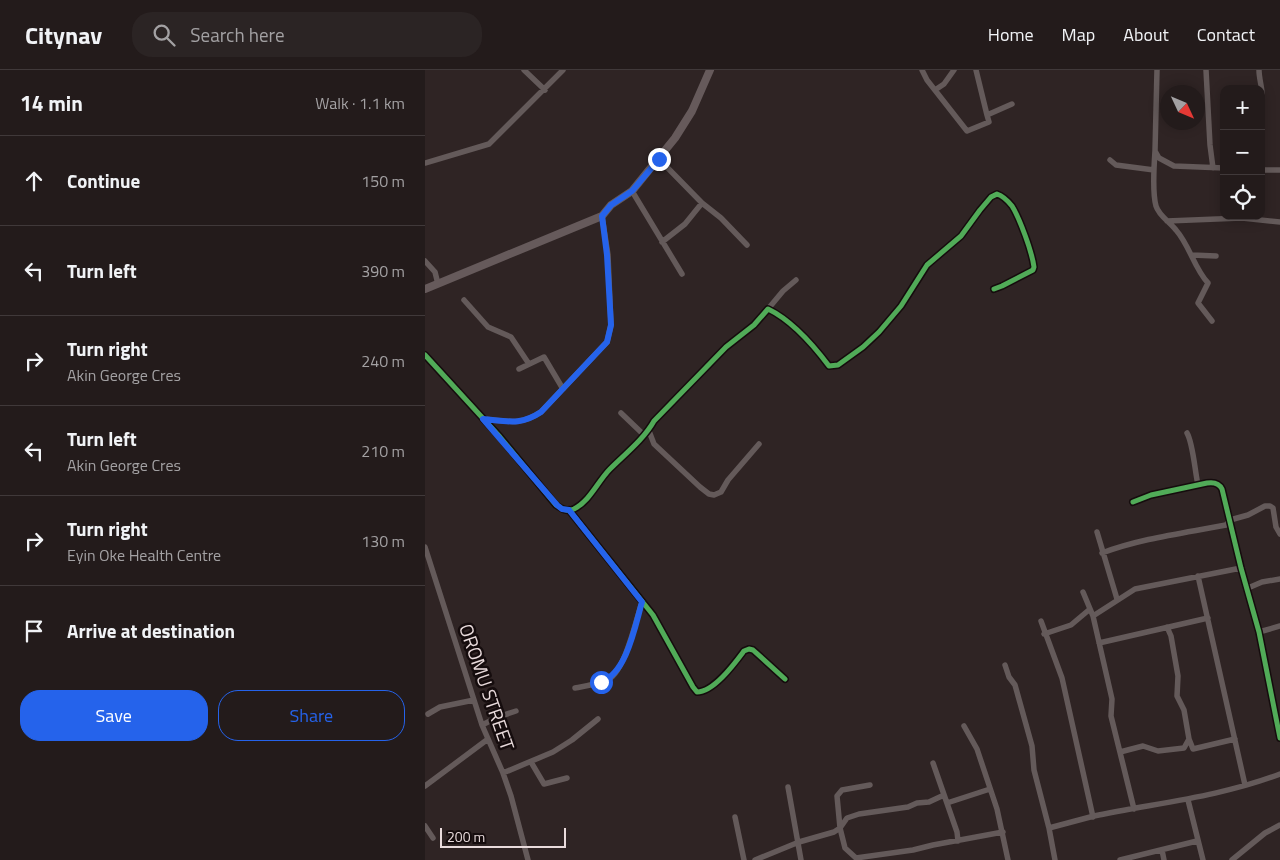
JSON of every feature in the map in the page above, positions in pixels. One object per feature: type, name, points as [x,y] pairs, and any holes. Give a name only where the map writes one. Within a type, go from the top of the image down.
[{"type":"main road","points":[[425,289],[602,216],[611,205],[632,191],[675,138],[692,111],[711,70]]},
{"type":"street","points":[[524,70],[545,90]]},
{"type":"street","points":[[425,162],[489,144],[563,70]]},
{"type":"street","points":[[922,70],[967,131],[989,122],[976,70]]},
{"type":"street","points":[[935,90],[945,84],[954,70]]},
{"type":"street","points":[[1157,70],[1154,170],[1156,206],[1167,221],[1177,230],[1202,276],[1208,283],[1198,303],[1212,321]]},
{"type":"street","points":[[1206,70],[1213,168]]},
{"type":"street","points":[[1259,70],[1261,85]]},
{"type":"street","points":[[987,115],[1012,104]]},
{"type":"street","points":[[1155,151],[1159,158],[1174,166],[1220,168]]},
{"type":"street","points":[[659,159],[747,245]]},
{"type":"street","points":[[1110,160],[1117,165],[1154,170]]},
{"type":"street","points":[[1265,170],[1280,170]]},
{"type":"street","points":[[632,191],[682,274]]},
{"type":"street","points":[[768,309],[777,314],[809,341],[829,366],[838,365],[863,347],[879,332],[901,306],[927,265],[961,236],[985,203],[997,194],[1012,207],[1029,247],[1035,267],[1033,270],[994,289]]},
{"type":"street","points":[[662,242],[685,224],[702,203]]},
{"type":"street","points":[[483,419],[520,422],[531,419],[541,412],[605,346],[611,325],[607,255],[602,216]]},
{"type":"street","points":[[1167,221],[1242,218],[1280,222]]},
{"type":"street","points":[[1192,255],[1215,256]]},
{"type":"street","points":[[425,261],[435,272],[438,284]]},
{"type":"street","points":[[425,355],[557,505],[562,509],[569,510],[576,508],[589,496],[608,470],[646,433],[654,421],[726,347],[754,325],[783,291],[796,280]]},
{"type":"street","points":[[464,300],[488,327],[511,337],[529,364]]},
{"type":"street","points":[[519,369],[544,357],[563,389]]},
{"type":"street","points":[[621,412],[646,433],[654,444],[700,487],[713,495],[721,492],[728,480],[759,444]]},
{"type":"street","points":[[1187,433],[1191,438],[1198,485]]},
{"type":"street","points":[[1133,502],[1151,495],[1213,482],[1220,486],[1223,491],[1241,568],[1259,632],[1280,735]]},
{"type":"street","points":[[1102,553],[1156,538],[1226,525],[1230,520],[1248,515],[1265,506],[1270,506],[1275,514],[1276,528],[1280,534]]},
{"type":"street","points":[[569,510],[653,615],[697,692],[703,692],[717,681],[744,650],[749,649],[753,650],[785,679]]},
{"type":"street","points":[[1097,532],[1117,599]]},
{"type":"street","name":"OROMU STREET","points":[[425,547],[482,725],[511,796],[528,860]]},
{"type":"street","points":[[1044,634],[1071,625],[1092,612],[1113,604],[1117,599],[1135,589],[1241,568]]},
{"type":"street","points":[[1198,576],[1245,785]]},
{"type":"street","points":[[1248,588],[1273,579],[1280,579]]},
{"type":"street","points":[[1083,592],[1092,612],[1112,699],[1111,716],[1134,809]]},
{"type":"street","points":[[575,688],[609,679],[618,669],[626,653],[642,602]]},
{"type":"street","points":[[1099,643],[1208,618]]},
{"type":"street","points":[[1041,622],[1061,678],[1093,816]]},
{"type":"street","points":[[1259,632],[1280,626]]},
{"type":"street","points":[[1167,627],[1171,636],[1178,676],[1177,696],[1184,710],[1189,739],[1193,749],[1235,739]]},
{"type":"street","points":[[1005,666],[1009,677],[1015,685],[1032,746],[1034,770],[1055,860]]},
{"type":"street","points":[[428,714],[440,707],[474,700]]},
{"type":"street","points":[[482,725],[516,711]]},
{"type":"street","points":[[503,773],[531,762],[572,740],[598,718]]},
{"type":"street","points":[[964,726],[977,749],[1003,832],[1008,860]]},
{"type":"street","points":[[425,786],[488,739]]},
{"type":"street","points":[[1120,752],[1143,746],[1159,751],[1183,748],[1189,739]]},
{"type":"street","points":[[531,762],[544,784],[567,778]]},
{"type":"street","points":[[933,763],[957,832],[958,841]]},
{"type":"street","points":[[1049,828],[1093,816],[1188,800],[1280,774]]},
{"type":"street","points":[[870,785],[841,790],[837,794],[845,848],[855,858],[913,850],[1003,832]]},
{"type":"street","points":[[788,787],[801,860]]},
{"type":"street","points":[[947,803],[990,789]]},
{"type":"street","points":[[755,860],[799,842],[834,832],[841,828],[847,818],[859,814],[908,806],[917,802],[929,802],[944,795]]},
{"type":"street","points":[[1188,800],[1203,860]]},
{"type":"street","points":[[735,817],[744,860]]},
{"type":"street","points":[[1233,860],[1265,832],[1280,825]]},
{"type":"street","points":[[425,826],[433,838]]},
{"type":"street","points":[[1120,860],[1197,841]]},
{"type":"street","points":[[1162,850],[1164,860]]},
{"type":"cycle path","points":[[425,355],[500,437],[556,505],[562,509],[569,510],[574,509],[585,501],[610,469],[640,440],[654,421],[726,347],[754,325],[768,309],[793,327],[809,342],[829,366],[838,365],[863,347],[879,332],[901,306],[927,265],[961,236],[991,197],[997,194],[1012,206],[1022,227],[1034,267],[1033,270],[994,289]]},
{"type":"cycle path","points":[[1133,502],[1151,495],[1207,483],[1216,483],[1222,489],[1259,632],[1280,738]]},
{"type":"cycle path","points":[[569,510],[653,615],[697,692],[704,691],[717,682],[744,651],[749,649],[753,650],[785,679]]},
{"type":"route","points":[[601,682],[613,676],[618,669],[626,653],[642,602],[593,542],[578,520],[569,510],[562,509],[557,505],[483,419],[510,422],[531,419],[541,412],[605,346],[611,325],[607,255],[602,216],[611,205],[632,191],[659,159]]}]
